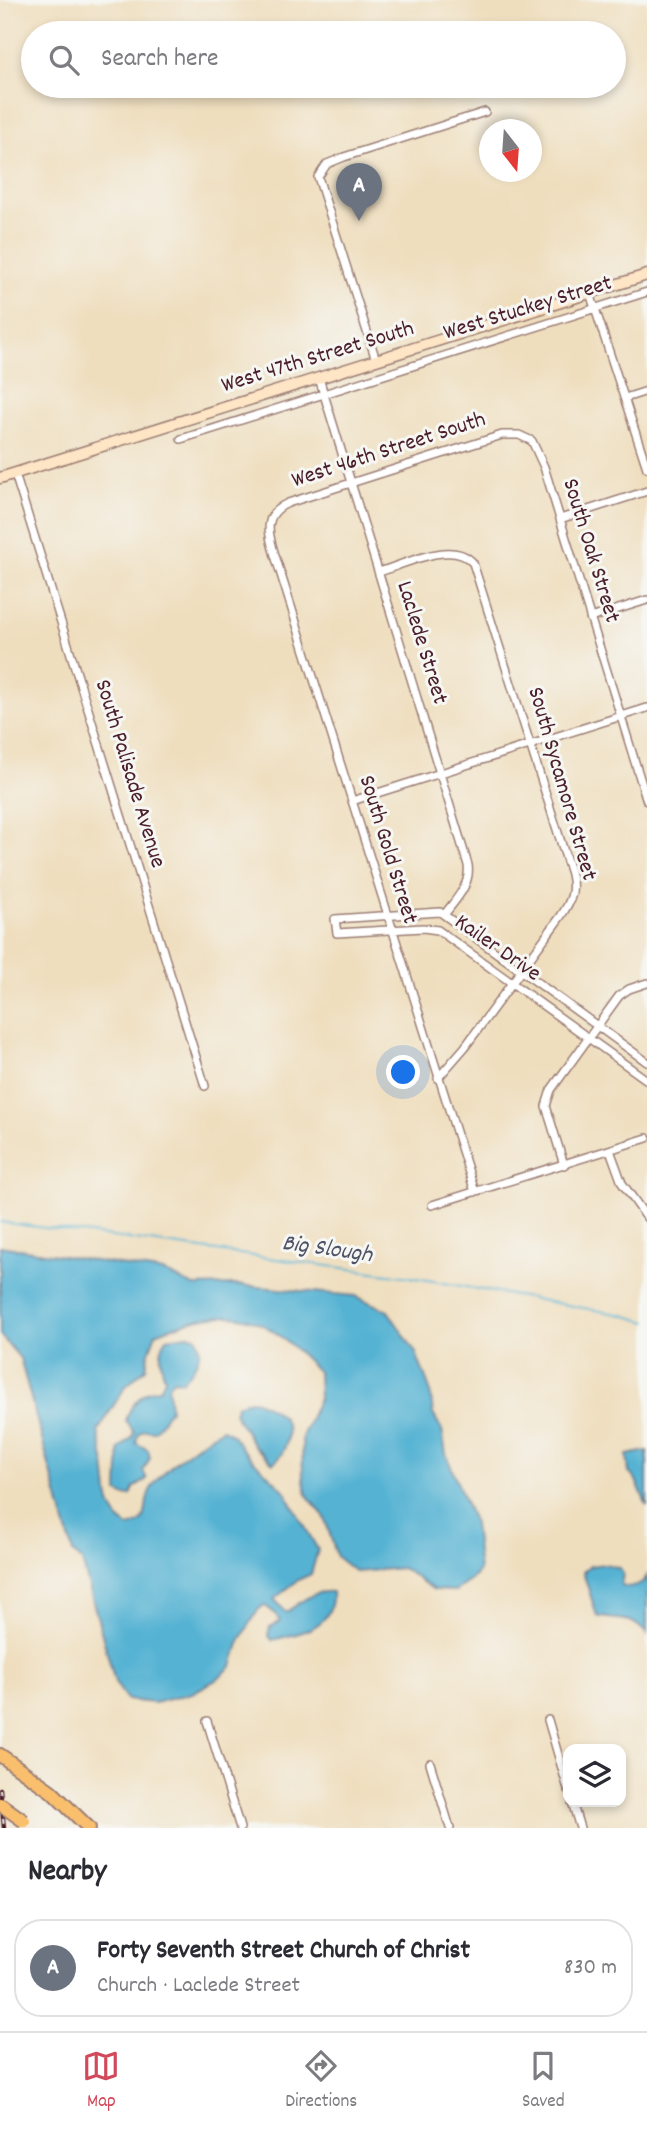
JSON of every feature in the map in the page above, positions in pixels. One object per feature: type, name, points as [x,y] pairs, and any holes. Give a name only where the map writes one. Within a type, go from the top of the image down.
[{"type":"highway","points":[[0,1755],[51,1791],[89,1828]]},
{"type":"highway","points":[[0,1804],[28,1825]]},
{"type":"street","points":[[376,360],[318,177],[327,164],[344,157],[485,112]]},
{"type":"street","name":"West 47th Street South","points":[[0,478],[647,275]]},
{"type":"street","name":"West Stuckey Street","points":[[181,439],[647,292]]},
{"type":"street","points":[[590,293],[647,468]]},
{"type":"street","name":"Laclede Street","points":[[319,378],[469,869],[466,886],[444,915]]},
{"type":"street","points":[[625,398],[647,391]]},
{"type":"street","name":"West 46th Street South","points":[[270,519],[279,507],[288,503],[502,435],[511,434],[526,438]]},
{"type":"street","name":"South Oak Street","points":[[526,438],[532,441],[539,452],[647,801]]},
{"type":"street","name":"South Palisade Avenue","points":[[15,474],[205,1086]]},
{"type":"street","points":[[560,519],[647,491]]},
{"type":"street","name":"South Gold Street","points":[[270,519],[270,538],[475,1192]]},
{"type":"street","name":"South Sycamore Street","points":[[379,572],[447,552],[459,553],[470,559],[475,567],[574,889],[569,903],[465,1047],[438,1078]]},
{"type":"street","points":[[590,618],[647,600]]},
{"type":"street","points":[[352,801],[647,708]]},
{"type":"street","name":"Kailer Drive","points":[[647,1062],[444,915],[435,912],[335,919],[337,933],[439,930],[647,1080]]},
{"type":"street","points":[[564,1164],[549,1118],[547,1098],[619,996],[629,989],[647,983]]},
{"type":"street","points":[[432,1205],[647,1138]]},
{"type":"street","points":[[610,1150],[622,1183],[647,1218]]},
{"type":"street","points":[[548,1720],[563,1772]]},
{"type":"street","points":[[207,1721],[240,1828]]},
{"type":"street","points":[[430,1763],[450,1828]]},
{"type":"street","points":[[574,1807],[580,1828]]},
{"type":"water","points":[[0,1246],[164,1272],[194,1286],[237,1285],[356,1296],[388,1311],[416,1353],[430,1390],[433,1414],[442,1430],[446,1454],[474,1524],[479,1571],[455,1591],[434,1590],[402,1568],[356,1572],[337,1557],[324,1516],[307,1495],[303,1477],[302,1437],[319,1398],[318,1372],[280,1336],[245,1318],[206,1318],[156,1333],[146,1368],[125,1387],[98,1431],[109,1499],[115,1514],[128,1527],[136,1525],[144,1517],[151,1489],[164,1472],[223,1429],[233,1435],[243,1450],[284,1490],[318,1550],[311,1574],[298,1580],[274,1599],[286,1612],[308,1597],[332,1592],[331,1604],[321,1622],[304,1631],[272,1640],[268,1635],[270,1627],[280,1622],[276,1614],[264,1605],[258,1610],[240,1641],[232,1666],[216,1680],[192,1693],[154,1703],[127,1700],[115,1682],[82,1561],[73,1553],[20,1358],[0,1335]]},
{"type":"water","points":[[196,1336],[199,1342],[197,1360],[182,1381],[173,1380],[168,1386],[170,1409],[155,1431],[144,1430],[138,1434],[136,1443],[148,1450],[150,1458],[143,1471],[147,1479],[134,1488],[131,1495],[125,1496],[118,1492],[119,1449],[132,1438],[134,1432],[126,1421],[143,1395],[160,1389],[165,1379],[161,1353],[167,1338]]},
{"type":"water","points":[[250,1400],[258,1401],[275,1411],[286,1424],[284,1448],[273,1463],[255,1447],[234,1413],[237,1405]]},
{"type":"water","points":[[647,1451],[647,1506],[635,1478],[629,1473],[627,1455]]},
{"type":"water","points":[[605,1564],[619,1568],[623,1574],[621,1585],[629,1587],[643,1583],[647,1576],[647,1634],[629,1621],[597,1616],[583,1572],[590,1566]]},
{"type":"waterway","name":"Big Slough","points":[[0,1222],[411,1277],[623,1315],[647,1322]]},
{"type":"railway","points":[[0,1789],[4,1828]]},
{"type":"place","name":"Forty Seventh Street Church of Christ","points":[[359,221]]}]
